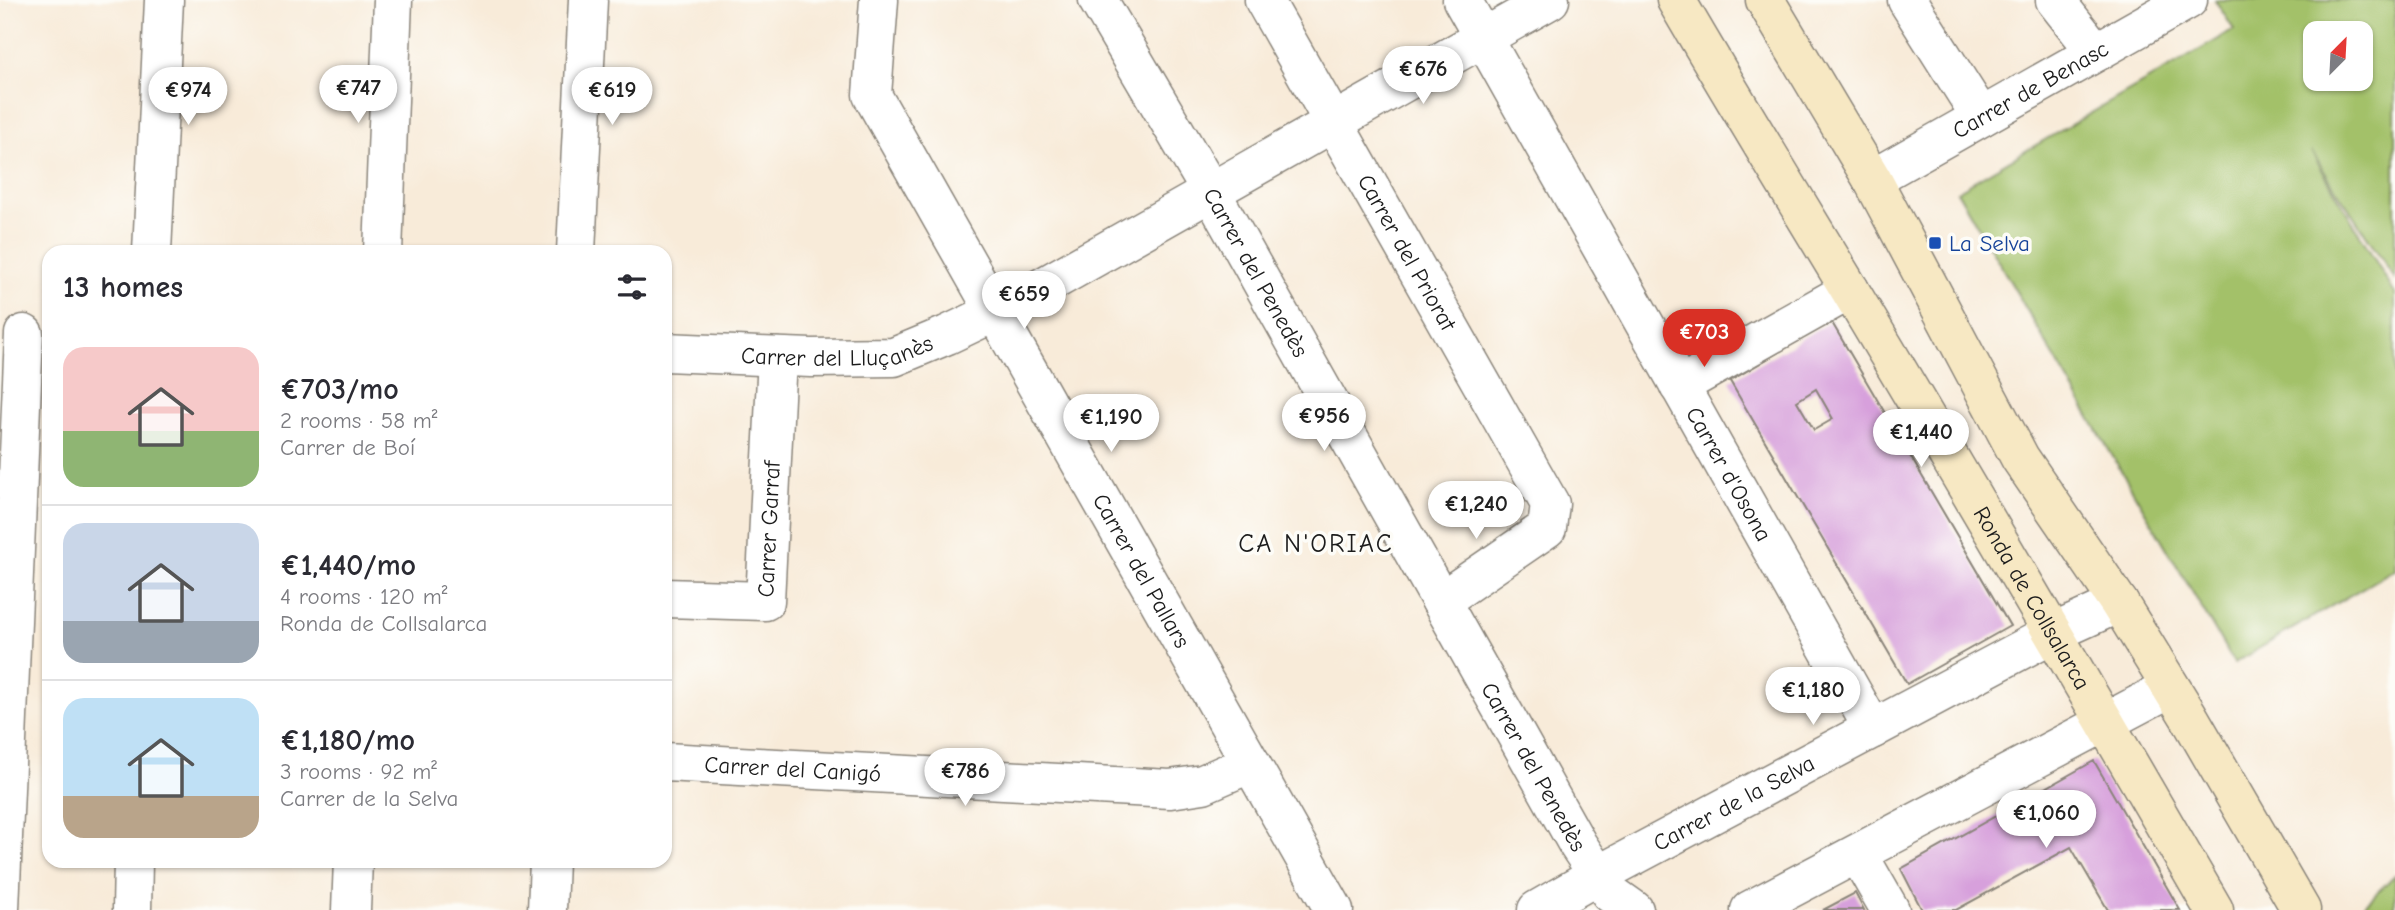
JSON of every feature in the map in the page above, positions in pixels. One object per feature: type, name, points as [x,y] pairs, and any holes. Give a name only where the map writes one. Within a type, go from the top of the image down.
[{"type":"street","points":[[152,245],[164,0]]},
{"type":"street","points":[[383,245],[393,0]]},
{"type":"street","points":[[576,245],[588,0]]},
{"type":"street","name":"Carrer del Pallars","points":[[879,0],[872,95],[1334,910]]},
{"type":"street","name":"Carrer del Penedès","points":[[1098,0],[1211,192],[1578,845],[1610,893],[1634,910]]},
{"type":"street","name":"Carrer del Priorat","points":[[1264,0],[1550,504],[1547,528],[1441,601]]},
{"type":"street","name":"Carrer d'Osona","points":[[1462,0],[1873,729]]},
{"type":"street","name":"Carrer del Lluçanès","points":[[672,352],[777,357],[894,357],[996,311],[1550,0]]},
{"type":"street","name":"Ronda de Collsalarca","points":[[1676,0],[1745,120],[1850,290],[2053,633],[2214,910]]},
{"type":"street","points":[[1765,0],[1872,179],[2020,458],[2119,603],[2301,910]]},
{"type":"street","points":[[1907,0],[1981,117]]},
{"type":"street","points":[[2055,0],[2096,52]]},
{"type":"street","name":"Carrer de Benasc","points":[[1872,179],[2188,0]]},
{"type":"street","points":[[1679,386],[1850,290]]},
{"type":"street","points":[[0,909],[24,334]]},
{"type":"street","name":"Carrer Garraf","points":[[672,598],[765,601],[777,357]]},
{"type":"street","name":"Carrer de la Selva","points":[[1537,910],[2053,633],[2119,603]]},
{"type":"street","points":[[1750,910],[2171,688]]},
{"type":"street","name":"Carrer del Canigó","points":[[672,762],[1170,789],[1203,783],[1251,763]]},
{"type":"street","points":[[1858,854],[1890,910]]},
{"type":"street","points":[[132,910],[133,868]]},
{"type":"street","points":[[351,910],[353,868]]},
{"type":"street","points":[[547,910],[549,868]]},
{"type":"green space","points":[[2215,0],[2395,0],[2395,279],[2311,151],[2395,294],[2395,569],[2234,663],[1957,191],[2234,30]]},
{"type":"green space","points":[[2395,875],[2395,910],[2359,910]]},
{"type":"building","points":[[1831,321],[2010,626],[1907,684],[1730,381]],"holes":[[[1816,389],[1833,419],[1814,430],[1797,401]]]},
{"type":"building","points":[[2094,761],[2180,910],[2108,910],[2071,847],[1956,910],[1922,910],[1901,869]]},
{"type":"building","points":[[1855,893],[1864,910],[1823,910]]},
{"type":"place","name":"La Selva","points":[[1935,243]]},
{"type":"district","name":"CA N'ORIAC","points":[[1316,543]]}]
